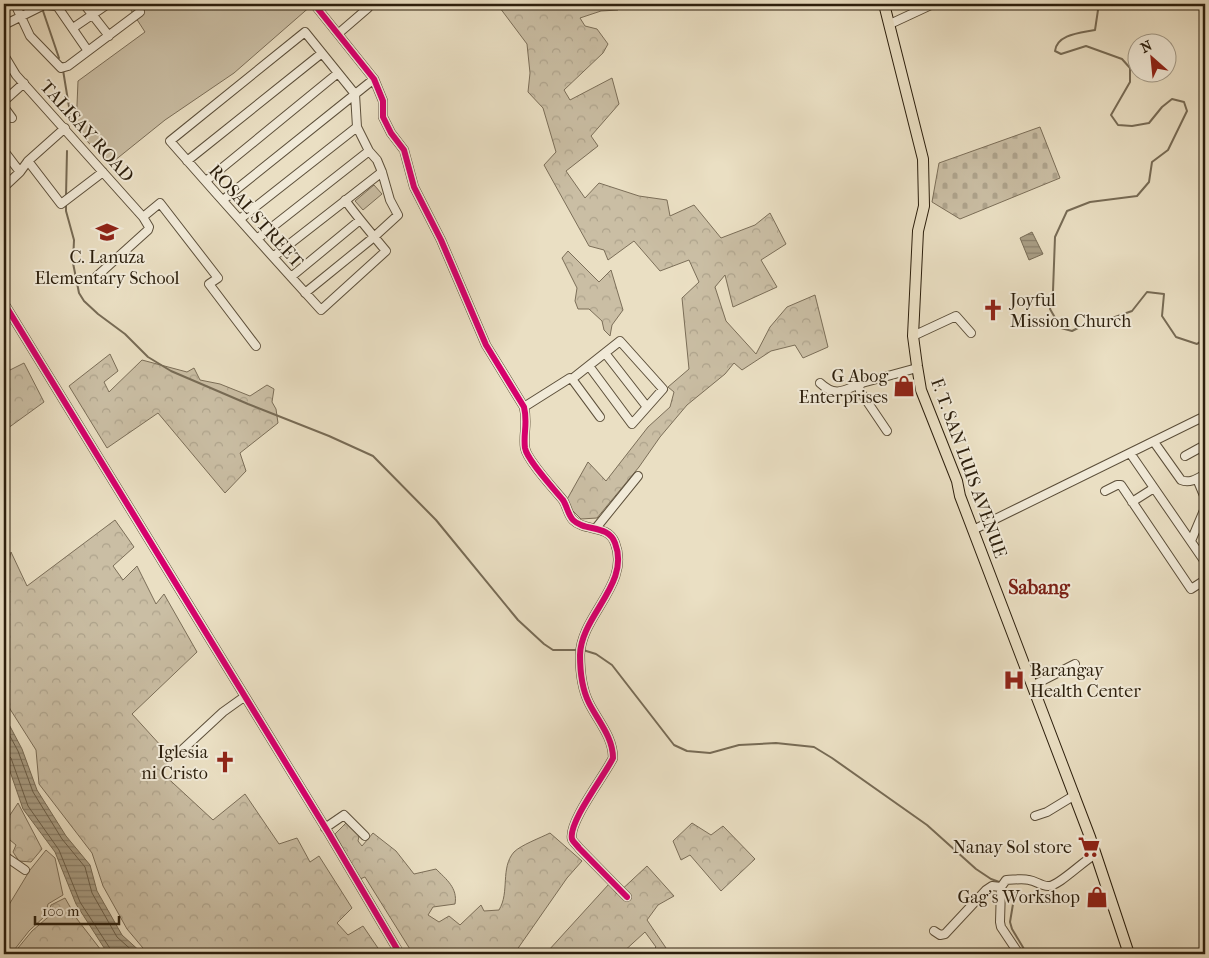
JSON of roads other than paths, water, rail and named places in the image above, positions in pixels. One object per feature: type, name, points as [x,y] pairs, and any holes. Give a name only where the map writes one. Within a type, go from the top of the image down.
[{"type":"main road","name":"F. T. SAN LUIS AVENUE","points":[[884,4],[923,159],[924,206],[918,232],[913,336],[921,390],[957,481],[960,496],[1096,854],[1129,954]]},
{"type":"street","points":[[15,4],[30,36],[61,68],[68,66],[140,12]]},
{"type":"street","points":[[84,4],[109,36]]},
{"type":"street","points":[[72,28],[108,4]]},
{"type":"street","points":[[314,4],[374,79],[383,101],[383,117],[390,133],[404,150],[414,187],[441,240],[486,345],[524,407],[527,418],[525,449],[531,460],[565,503],[574,520],[582,525],[606,532],[614,540],[617,548],[618,561],[615,577],[586,632],[580,654],[584,690],[589,704],[609,738],[613,749],[613,758],[585,804],[572,830],[572,840],[627,897]]},
{"type":"street","points":[[339,34],[368,8],[365,4]]},
{"type":"street","points":[[890,24],[933,4]]},
{"type":"street","points":[[4,25],[42,6],[59,5],[88,51]]},
{"type":"street","name":"ROSAL STREET","points":[[322,53],[305,32],[170,141],[321,310],[386,251],[374,237]]},
{"type":"street","points":[[187,161],[322,53],[355,94],[358,127],[369,150],[377,160],[390,200],[398,214],[374,237],[305,293]]},
{"type":"street","name":"TALISAY ROAD","points":[[4,55],[24,83],[143,217],[149,227],[97,276]]},
{"type":"street","points":[[206,181],[338,73]]},
{"type":"street","points":[[223,200],[374,79]]},
{"type":"street","points":[[4,101],[24,83]]},
{"type":"street","points":[[4,107],[12,118]]},
{"type":"street","points":[[240,219],[358,127]]},
{"type":"street","points":[[4,187],[20,172],[28,161],[65,128]]},
{"type":"street","points":[[257,239],[369,150]]},
{"type":"street","points":[[5,154],[20,172]]},
{"type":"street","points":[[28,161],[61,204],[103,172]]},
{"type":"street","points":[[273,257],[382,172]]},
{"type":"street","points":[[345,200],[374,237]]},
{"type":"street","points":[[143,217],[160,203],[218,278],[210,284],[256,346]]},
{"type":"street","points":[[291,277],[360,220]]},
{"type":"street","points":[[4,303],[400,954]]},
{"type":"street","points":[[913,336],[956,316],[971,333]]},
{"type":"street","points":[[524,407],[570,378],[572,379],[620,341],[663,389],[632,424],[589,366]]},
{"type":"street","points":[[605,353],[646,407]]},
{"type":"street","points":[[820,383],[830,391],[838,392],[862,383],[917,368]]},
{"type":"street","points":[[572,379],[600,417]]},
{"type":"street","points":[[862,383],[859,386],[860,391],[887,431]]},
{"type":"street","points":[[973,530],[1205,416]]},
{"type":"street","points":[[1154,442],[1181,480],[1186,482],[1197,479],[1205,474]]},
{"type":"street","points":[[1185,456],[1205,446]]},
{"type":"street","points":[[1130,453],[1205,562]]},
{"type":"street","points":[[596,528],[638,476]]},
{"type":"street","points":[[1197,479],[1205,498]]},
{"type":"street","points":[[1104,491],[1121,485],[1191,589],[1205,580]]},
{"type":"street","points":[[1132,502],[1154,488]]},
{"type":"street","points":[[1191,541],[1205,508]]},
{"type":"street","points":[[1032,686],[1075,664]]},
{"type":"street","points":[[182,750],[223,712],[244,697]]},
{"type":"street","points":[[1035,816],[1047,812],[1074,795]]},
{"type":"street","points":[[325,828],[344,815],[365,836]]},
{"type":"street","points":[[1019,954],[1001,926],[1001,887],[1006,880],[1026,879],[1051,886],[1083,861],[1096,854]]},
{"type":"street","points":[[4,858],[9,859],[25,870]]},
{"type":"street","points":[[934,931],[940,935],[945,934],[986,890],[992,886],[1001,887]]},
{"type":"water","points":[[1032,232],[1043,254],[1029,260],[1020,238]]},
{"type":"water","points":[[4,715],[22,749],[37,790],[66,836],[90,865],[97,891],[122,935],[143,954],[108,954],[76,904],[55,852],[23,809],[4,754]]},
{"type":"waterway","points":[[1096,4],[1098,10],[1095,30],[1070,35],[1060,41],[1055,51],[1061,54],[1086,46],[1122,59],[1130,68],[1130,82],[1111,115],[1118,125],[1132,126],[1149,123],[1162,107],[1172,99],[1184,102],[1187,111],[1168,150],[1152,162],[1149,182],[1137,196],[1090,202],[1067,211],[1055,237],[1053,291],[1050,309],[1061,328],[1072,331],[1084,325],[1132,311],[1147,292],[1164,294],[1162,316],[1176,337],[1197,344],[1205,338]]},
{"type":"waterway","points":[[42,8],[59,58]]},
{"type":"waterway","points":[[63,70],[71,119]]},
{"type":"waterway","points":[[66,196],[67,151]]},
{"type":"waterway","points":[[66,203],[66,211],[74,240],[73,263],[79,293],[84,301],[98,314],[125,334],[148,357],[171,371],[373,456],[436,520],[518,620],[553,650],[578,650]]},
{"type":"waterway","points":[[583,650],[596,654],[612,665],[674,745],[687,751],[710,753],[739,745],[776,743],[814,747],[927,825],[976,869],[991,879],[1002,883]]},
{"type":"waterway","points":[[1015,892],[1010,922],[1012,929],[1027,954]]},
{"type":"place","name":"C. Lanuza Elementary School","points":[[107,232]]},
{"type":"place","name":"Joyful Mission Church","points":[[993,310]]},
{"type":"place","name":"G Abog Enterprises","points":[[904,386]]},
{"type":"place","name":"Barangay Health Center","points":[[1014,680]]},
{"type":"place","name":"Iglesia ni Cristo","points":[[225,762]]},
{"type":"place","name":"Nanay Sol store","points":[[1089,847]]},
{"type":"place","name":"Gag's Workshop","points":[[1097,897]]},
{"type":"district","name":"Sabang","points":[[1039,587]]}]
